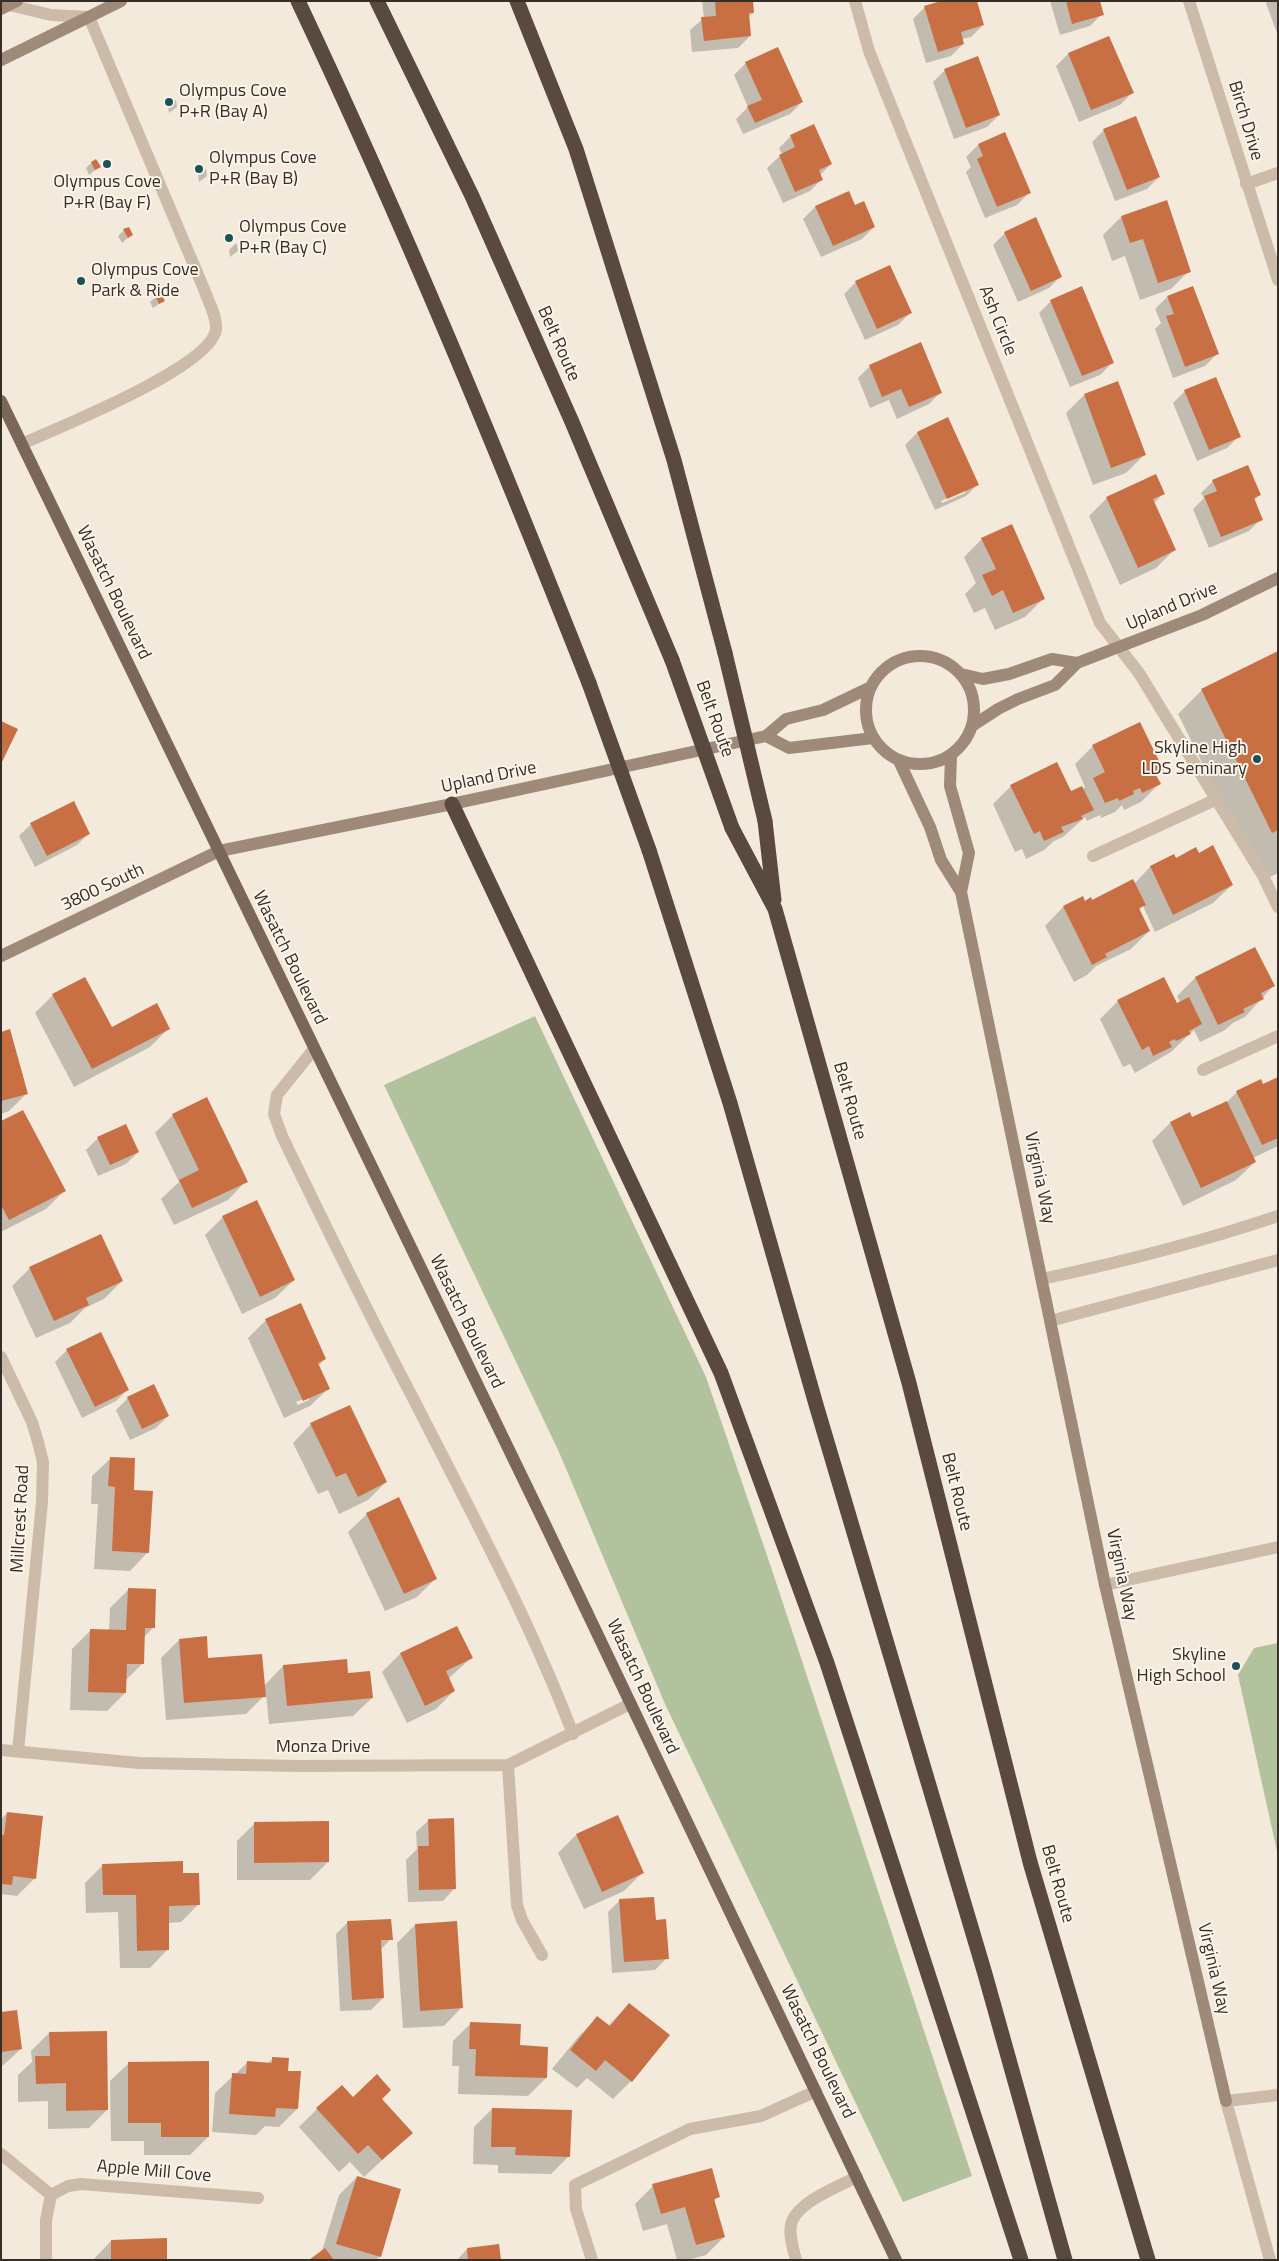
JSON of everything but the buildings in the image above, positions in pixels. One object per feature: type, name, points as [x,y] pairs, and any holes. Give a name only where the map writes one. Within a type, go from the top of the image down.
[{"type":"highway","points":[[298,1],[398,222],[492,440],[589,683],[649,850],[730,1103],[819,1418],[985,1974],[1065,2260]]},
{"type":"highway","name":"Belt Route","points":[[378,1],[472,196],[572,422],[672,660],[732,828],[775,909],[909,1383],[1030,1862],[1148,2260]]},
{"type":"highway","points":[[517,1],[576,149],[674,460],[725,653],[765,821],[775,909]]},
{"type":"highway","points":[[452,804],[721,1373],[827,1663],[1021,2260]]},
{"type":"main road","name":"Wasatch Boulevard","points":[[1,401],[630,1704],[896,2260]]},
{"type":"street","points":[[89,17],[103,1]]},
{"type":"street","points":[[1,60],[121,1]]},
{"type":"street","name":"Ash Circle","points":[[855,1],[869,51],[1100,622],[1139,673],[1262,874],[1278,907]]},
{"type":"street","name":"Birch Drive","points":[[1189,1],[1278,280]]},
{"type":"street","points":[[9,5],[51,15],[89,17]]},
{"type":"street","points":[[22,444],[174,372],[203,350],[211,341],[216,329],[214,317],[204,289],[89,17]]},
{"type":"street","points":[[1246,184],[1278,173]]},
{"type":"street","name":"Upland Drive","points":[[972,726],[1004,706],[1055,685],[1077,663],[1202,615],[1278,578]]},
{"type":"street","points":[[913,657],[930,657],[947,663],[960,674],[970,690],[974,708],[972,726],[964,742],[951,755],[934,763],[917,765],[899,761],[884,752],[873,738],[867,722],[866,704],[871,687],[881,672],[896,662],[913,657]]},
{"type":"street","points":[[960,674],[983,679],[1009,674],[1052,658],[1077,663]]},
{"type":"street","name":"Upland Drive","points":[[219,852],[766,736],[786,718],[823,710],[871,687]]},
{"type":"street","points":[[766,736],[789,748],[873,738]]},
{"type":"street","name":"Virginia Way","points":[[951,755],[950,786],[969,853],[961,892]]},
{"type":"street","name":"Virginia Way","points":[[899,761],[930,827],[941,860],[961,892],[1105,1585],[1226,2102],[1270,2260]]},
{"type":"street","points":[[1093,856],[1217,799]]},
{"type":"street","name":"3800 South","points":[[1,956],[219,852]]},
{"type":"street","points":[[1203,1070],[1278,1036]]},
{"type":"street","points":[[314,1049],[277,1095],[274,1114],[282,1136],[350,1277],[493,1553],[553,1682],[573,1734]]},
{"type":"street","points":[[1042,1279],[1115,1263],[1243,1228],[1278,1216]]},
{"type":"street","points":[[1050,1321],[1278,1260]]},
{"type":"street","name":"Millcrest Road","points":[[1,1357],[32,1422],[43,1462],[42,1502],[18,1751]]},
{"type":"street","points":[[1105,1585],[1278,1547]]},
{"type":"street","name":"Monza Drive","points":[[1,1750],[139,1763],[300,1766],[508,1765],[630,1704]]},
{"type":"street","points":[[508,1765],[517,1905],[522,1920],[542,1956]]},
{"type":"street","points":[[592,2260],[576,2209],[574,2186],[690,2130],[761,2116],[816,2091]]},
{"type":"street","points":[[1226,2102],[1278,2095]]},
{"type":"street","points":[[1,2154],[51,2195],[46,2220],[46,2260]]},
{"type":"street","points":[[796,2260],[790,2232],[791,2222],[798,2212],[807,2203],[857,2177]]},
{"type":"street","name":"Apple Mill Cove","points":[[51,2195],[68,2186],[81,2184],[258,2198]]},
{"type":"green space","points":[[535,1016],[706,1377],[773,1573],[972,2176],[903,2202],[665,1704],[559,1452],[384,1085]]},
{"type":"green space","points":[[1278,1643],[1278,1856],[1238,1675],[1254,1648]]},
{"type":"place","name":"Olympus Cove P+R (Bay A)","points":[[169,102]]},
{"type":"place","name":"Olympus Cove P+R (Bay F)","points":[[107,164]]},
{"type":"place","name":"Olympus Cove P+R (Bay B)","points":[[199,169]]},
{"type":"place","name":"Olympus Cove P+R (Bay C)","points":[[229,238]]},
{"type":"place","name":"Olympus Cove Park & Ride","points":[[81,281]]},
{"type":"place","name":"Skyline High LDS Seminary","points":[[1257,759]]},
{"type":"place","name":"Skyline High School","points":[[1236,1666]]}]
